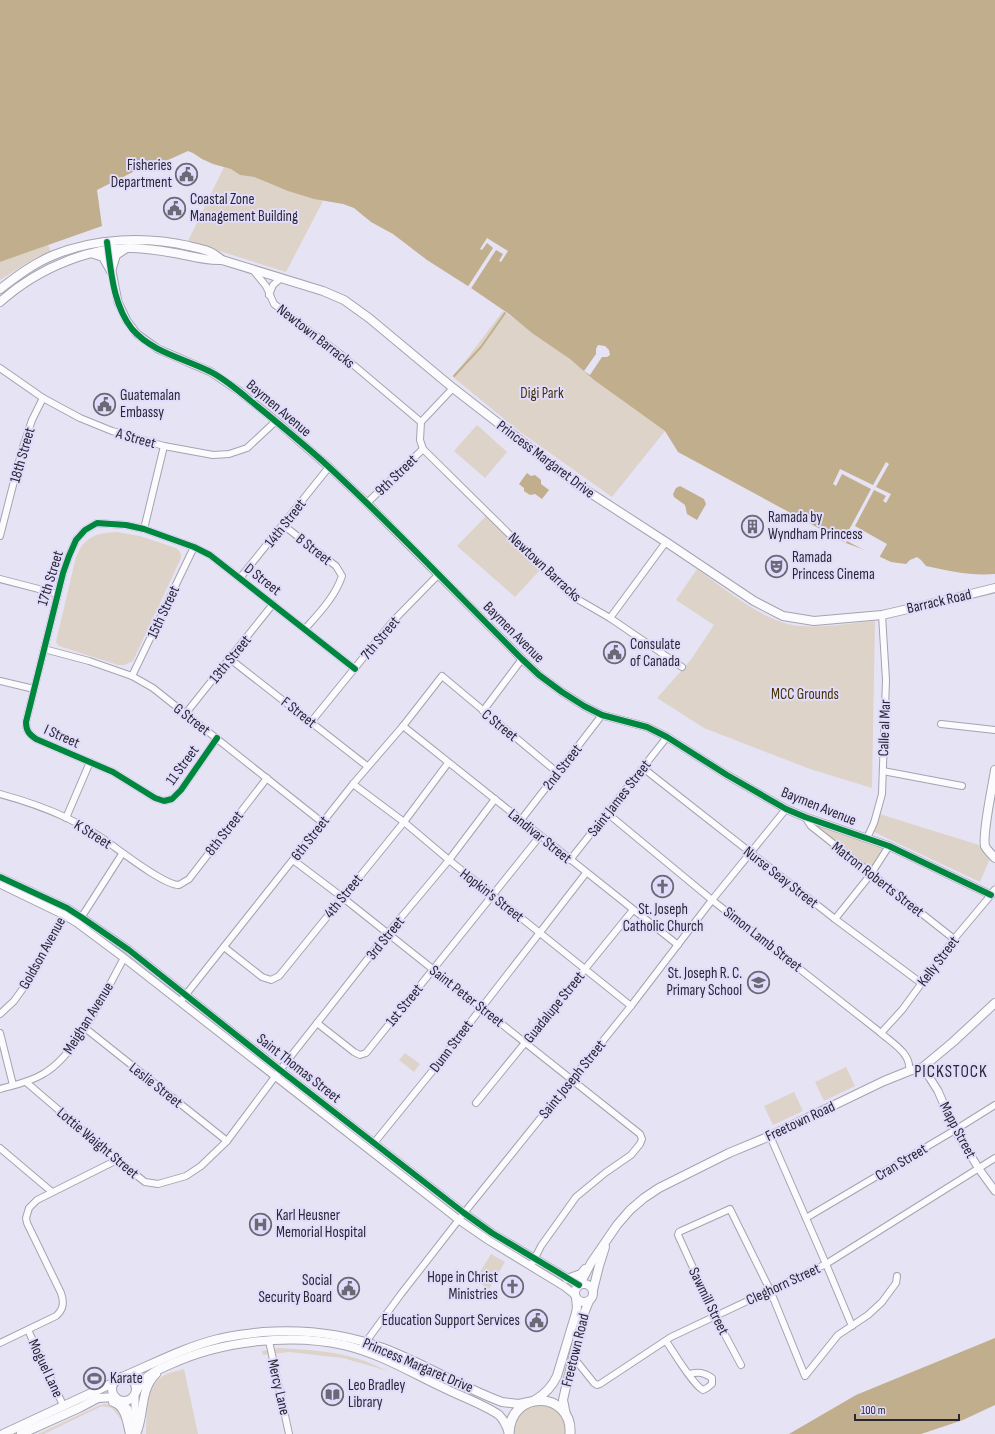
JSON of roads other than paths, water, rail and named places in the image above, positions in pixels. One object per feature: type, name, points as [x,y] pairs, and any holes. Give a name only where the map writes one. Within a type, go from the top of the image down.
[{"type":"main road","name":"Princess Margaret Drive","points":[[0,289],[17,275],[53,256],[88,244],[146,240],[168,242],[212,252],[222,260],[322,291],[350,304],[453,388],[578,485],[754,601],[783,616],[814,621],[882,615]]},
{"type":"main road","name":"Princess Margaret Drive","points":[[0,302],[42,272],[66,261],[90,254],[128,248],[165,251],[210,261],[222,260]]},
{"type":"main road","points":[[112,271],[116,255],[128,248]]},
{"type":"main road","points":[[90,254],[103,257],[112,271]]},
{"type":"main road","name":"Barrack Road","points":[[882,615],[995,588]]},
{"type":"main road","points":[[995,770],[985,829],[985,846],[995,858]]},
{"type":"main road","name":"Freetown Road","points":[[580,1285],[592,1263],[617,1225],[630,1210],[644,1198],[659,1188],[884,1081],[923,1067],[953,1042],[995,1002]]},
{"type":"main road","name":"Freetown Road","points":[[593,1290],[598,1266],[607,1240]]},
{"type":"main road","points":[[567,1279],[581,1274],[592,1263]]},
{"type":"main road","points":[[586,1284],[593,1290],[593,1296],[589,1301],[582,1302],[576,1296],[576,1289],[580,1285],[586,1284]]},
{"type":"main road","name":"Freetown Road","points":[[531,1401],[548,1392],[557,1376],[576,1314],[576,1296]]},
{"type":"main road","name":"Freetown Road","points":[[566,1416],[563,1400],[583,1316],[589,1301]]},
{"type":"main road","name":"Princess Margaret Drive","points":[[136,1394],[145,1379],[162,1364],[191,1347],[218,1338],[278,1331],[311,1332],[345,1336],[384,1348],[495,1399],[510,1403],[531,1401]]},
{"type":"main road","name":"Princess Margaret Drive","points":[[21,1434],[88,1399],[118,1379],[162,1364],[228,1345],[255,1341],[297,1340],[343,1345],[360,1350],[401,1368],[490,1410],[499,1416],[505,1424],[509,1434]]},
{"type":"main road","points":[[88,1399],[117,1376],[136,1368],[162,1364]]},
{"type":"main road","points":[[136,1434],[140,1425],[143,1400],[148,1386],[152,1377],[162,1364]]},
{"type":"main road","points":[[130,1378],[135,1384],[136,1394],[129,1400],[118,1399],[112,1389],[118,1379],[130,1378]]},
{"type":"main road","name":"Princess Margaret Drive","points":[[3,1434],[63,1405],[104,1396],[118,1399]]},
{"type":"main road","points":[[88,1399],[116,1402],[122,1407],[130,1434]]},
{"type":"main road","points":[[509,1434],[510,1424],[520,1407],[531,1401],[544,1400],[561,1408],[569,1424],[570,1434]]},
{"type":"street","name":"Baymen Avenue","points":[[107,242],[120,309],[127,322],[137,334],[158,349],[211,372],[239,391],[276,421],[329,467],[367,503],[522,659],[539,675],[562,692],[602,715],[647,728],[667,737],[727,775],[786,809],[889,846],[993,892]]},
{"type":"street","name":"Newtown Barracks","points":[[253,270],[261,280],[274,304],[344,357],[421,422]]},
{"type":"street","name":"Newtown Barracks","points":[[269,295],[273,285],[281,278]]},
{"type":"street","name":"A Street","points":[[0,368],[43,398],[80,418],[112,431],[164,446],[213,455],[228,454],[247,448],[276,421]]},
{"type":"street","points":[[421,422],[453,388]]},
{"type":"street","name":"18th Street","points":[[0,536],[22,450],[32,420],[43,398]]},
{"type":"street","name":"9th Street","points":[[367,503],[423,449],[420,440],[421,422]]},
{"type":"street","points":[[144,529],[164,446]]},
{"type":"street","name":"Newtown Barracks","points":[[423,449],[572,596],[610,618],[682,667]]},
{"type":"street","name":"14th Street","points":[[240,578],[329,467]]},
{"type":"street","name":"17th Street","points":[[44,649],[69,556],[76,540],[86,530],[97,523],[126,525],[144,529]]},
{"type":"street","name":"B Street","points":[[284,525],[336,566],[342,576],[338,587],[305,629]]},
{"type":"street","name":"D Street","points":[[144,529],[194,547],[210,555],[355,669]]},
{"type":"street","points":[[610,618],[666,542]]},
{"type":"street","name":"15th Street","points":[[132,676],[194,547]]},
{"type":"street","name":"7th Street","points":[[311,722],[394,621],[438,575]]},
{"type":"street","points":[[0,579],[58,594]]},
{"type":"street","name":"13th Street","points":[[186,714],[273,604]]},
{"type":"street","name":"Calle al Mar","points":[[867,838],[874,823],[882,794],[886,680],[882,615]]},
{"type":"street","name":"G Street","points":[[44,649],[89,661],[132,676],[153,688],[323,823]]},
{"type":"street","name":"I Street","points":[[44,649],[26,722],[26,729],[30,735],[113,772],[155,798],[164,801]]},
{"type":"street","name":"F Street","points":[[230,659],[367,766]]},
{"type":"street","points":[[483,711],[522,659]]},
{"type":"street","name":"C Street","points":[[442,676],[558,772]]},
{"type":"street","name":"6th Street","points":[[180,1002],[367,766],[403,726],[442,676]]},
{"type":"street","points":[[0,681],[34,689]]},
{"type":"street","name":"2nd Street","points":[[521,820],[602,715]]},
{"type":"street","points":[[941,724],[995,730]]},
{"type":"street","name":"Landivar Street","points":[[403,726],[678,945]]},
{"type":"street","name":"Saint James Street","points":[[570,860],[667,737]]},
{"type":"street","name":"11 Street","points":[[164,801],[172,799],[182,790],[217,738]]},
{"type":"street","points":[[66,818],[90,762]]},
{"type":"street","name":"4th Street","points":[[224,947],[262,977],[271,980],[279,976],[404,822],[448,763]]},
{"type":"street","name":"Nurse Seay Street","points":[[642,768],[835,919],[920,983]]},
{"type":"street","points":[[883,771],[962,786]]},
{"type":"street","name":"8th Street","points":[[180,885],[189,879],[267,778]]},
{"type":"street","name":"Hopkin's Street","points":[[353,784],[404,822],[492,895],[631,1006]]},
{"type":"street","name":"K Street","points":[[0,794],[16,798],[66,818],[108,842],[122,854],[169,883],[180,885]]},
{"type":"street","name":"3rd Street","points":[[276,1077],[388,933],[449,860],[495,799]]},
{"type":"street","name":"Saint Joseph Street","points":[[360,1350],[464,1213],[631,1006],[712,900],[786,809]]},
{"type":"street","name":"Simon Lamb Street","points":[[607,813],[712,900],[881,1033],[906,1056],[909,1062],[909,1071]]},
{"type":"street","name":"Matron Roberts Street","points":[[805,817],[811,826],[954,939]]},
{"type":"street","name":"1st Street","points":[[317,1023],[354,1052],[360,1055],[366,1053],[540,836]]},
{"type":"street","points":[[835,919],[871,874],[889,846]]},
{"type":"street","points":[[79,920],[122,854]]},
{"type":"street","name":"Saint Peter Street","points":[[293,860],[388,933],[640,1134],[642,1139],[632,1155],[605,1173],[576,1197],[541,1246],[534,1259]]},
{"type":"street","name":"Dunn Street","points":[[374,1143],[434,1069],[586,873]]},
{"type":"street","name":"Saint Thomas Street","points":[[0,877],[65,912],[129,950],[464,1213],[492,1233],[567,1279],[580,1285]]},
{"type":"street","name":"Saint Thomas Street","points":[[0,884],[65,912]]},
{"type":"street","name":"Kelly Street","points":[[881,1033],[902,1010],[920,983],[993,892]]},
{"type":"street","name":"Guadalupe Street","points":[[476,1103],[633,910]]},
{"type":"street","name":"Goldson Avenue","points":[[0,1014],[14,1001],[34,973],[65,912]]},
{"type":"street","name":"Saint Thomas Street","points":[[79,920],[124,958],[460,1220],[488,1240],[576,1296]]},
{"type":"street","name":"Meighan Avenue","points":[[0,1089],[26,1082],[44,1074],[58,1064],[85,1028],[124,958]]},
{"type":"street","name":"Leslie Street","points":[[85,1028],[227,1141]]},
{"type":"street","points":[[0,1032],[13,1085]]},
{"type":"street","name":"Mapp Street","points":[[923,1067],[938,1091],[955,1130],[979,1169],[995,1191]]},
{"type":"street","name":"Lottie Waight Street","points":[[26,1082],[145,1182],[158,1184],[186,1176],[201,1166],[227,1141],[276,1077]]},
{"type":"street","name":"Cran Street","points":[[806,1218],[995,1105]]},
{"type":"street","points":[[770,1136],[852,1326]]},
{"type":"street","points":[[0,1148],[52,1192]]},
{"type":"street","name":"Cleghorn Street","points":[[572,1362],[578,1363],[594,1383],[597,1385],[600,1384],[666,1341],[715,1316],[826,1264],[995,1158]]},
{"type":"street","points":[[0,1343],[56,1316],[60,1313],[63,1304],[61,1293],[27,1223],[26,1218],[32,1203],[41,1197],[117,1160]]},
{"type":"street","name":"Sawmill Street","points":[[741,1365],[715,1316],[678,1235],[679,1232],[730,1209],[770,1290]]},
{"type":"street","points":[[531,1266],[534,1259]]},
{"type":"street","points":[[770,1290],[805,1376],[838,1335],[868,1315],[882,1302],[896,1283],[897,1276]]},
{"type":"street","name":"Moguel Lane","points":[[28,1330],[63,1405]]},
{"type":"street","name":"Mercy Lane","points":[[269,1341],[289,1434]]},
{"type":"street","points":[[666,1341],[689,1374]]},
{"type":"street","points":[[136,1394],[136,1434]]},
{"type":"street","points":[[118,1399],[128,1409],[131,1425],[130,1434]]},
{"type":"waterway","points":[[454,376],[481,347],[505,313]]},
{"type":"waterway","points":[[378,1352],[394,1357]]},
{"type":"place","name":"Fisheries Department","points":[[187,174]]},
{"type":"place","name":"Coastal Zone Management Building","points":[[175,208]]},
{"type":"place","name":"Guatemalan Embassy","points":[[104,404]]},
{"type":"place","name":"Ramada by Wyndham Princess","points":[[753,526]]},
{"type":"place","name":"Ramada Princess Cinema","points":[[777,566]]},
{"type":"place","name":"Consulate of Canada","points":[[614,653]]},
{"type":"place","name":"St. Joseph Catholic Church","points":[[663,886]]},
{"type":"place","name":"St. Joseph R. C. Primary School","points":[[758,982]]},
{"type":"place","name":"Karl Heusner Memorial Hospital","points":[[260,1224]]},
{"type":"place","name":"Hope in Christ Ministries","points":[[513,1286]]},
{"type":"place","name":"Social Security Board","points":[[348,1289]]},
{"type":"place","name":"Education Support Services","points":[[536,1320]]},
{"type":"place","name":"Karate","points":[[94,1378]]},
{"type":"place","name":"Leo Bradley Library","points":[[332,1394]]},
{"type":"district","name":"PICKSTOCK","points":[[951,1071]]},
{"type":"park label","name":"Digi Park","points":[[542,393]]},
{"type":"park label","name":"MCC Grounds","points":[[805,694]]}]
